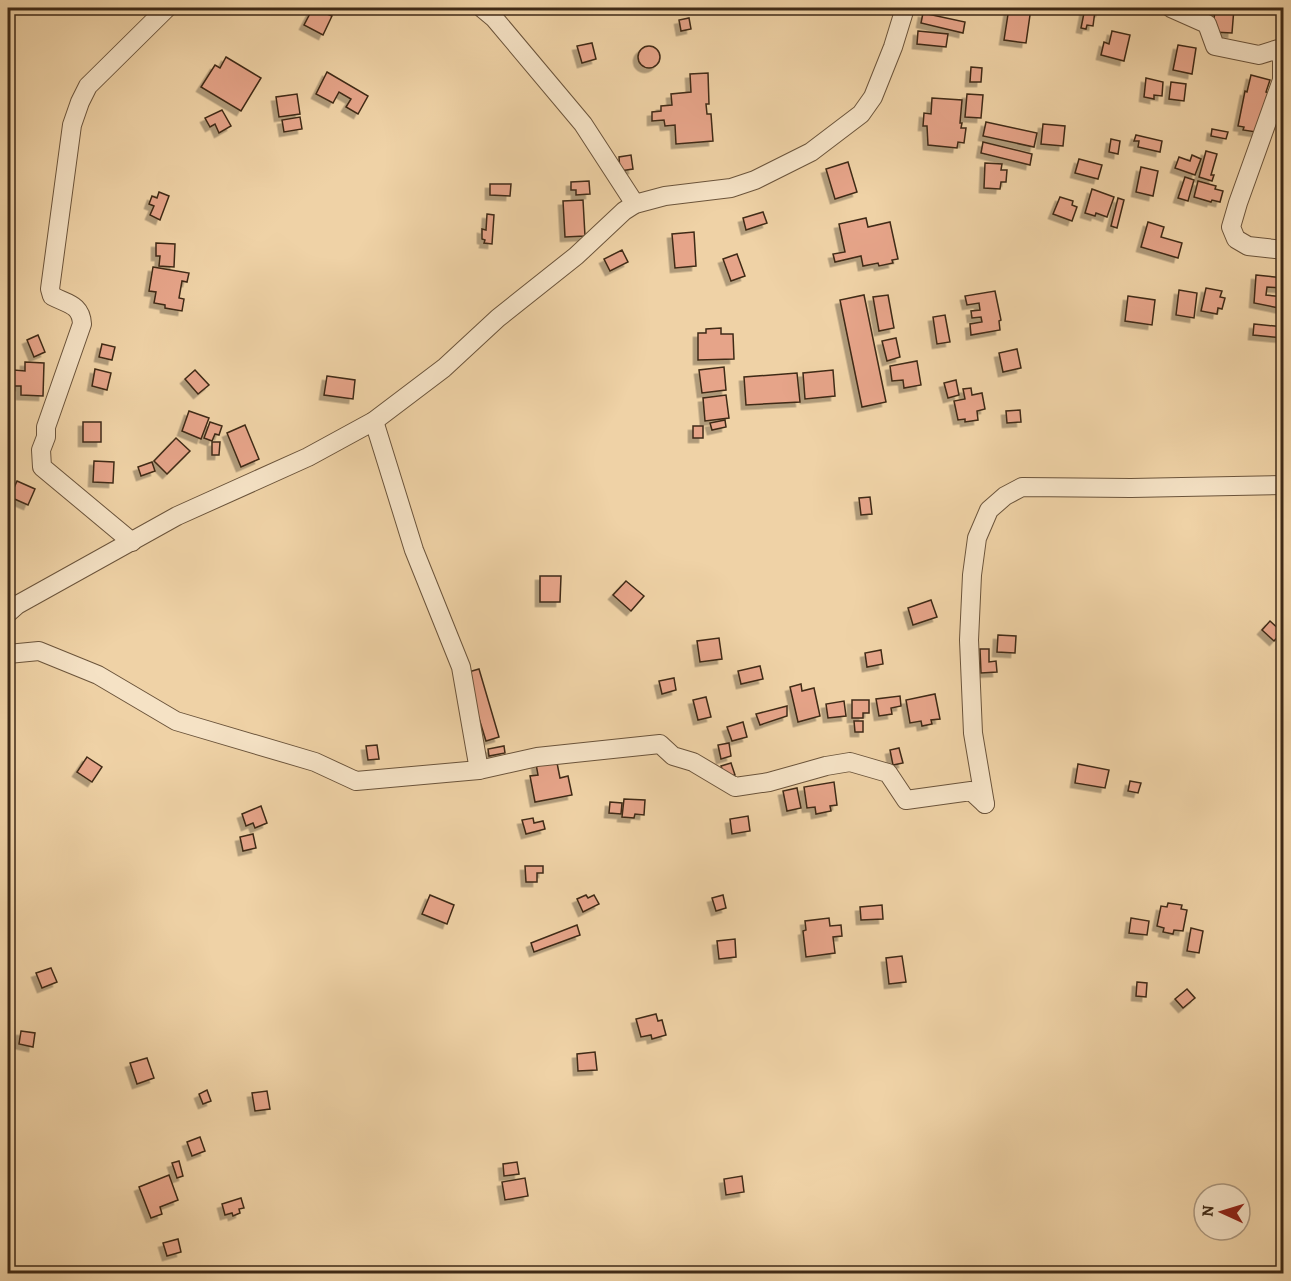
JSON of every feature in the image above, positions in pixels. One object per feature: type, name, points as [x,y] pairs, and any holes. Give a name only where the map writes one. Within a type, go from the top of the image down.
[{"type":"street","points":[[132,542],[42,467],[41,450],[46,437],[46,427],[82,324],[82,316],[78,308],[52,296],[50,289],[72,125],[80,102],[87,86],[167,8]]},
{"type":"street","points":[[482,8],[494,18],[583,124],[635,204]]},
{"type":"street","points":[[8,613],[17,605],[177,516],[308,457],[374,421],[444,368],[498,318],[576,256],[624,211],[635,204],[665,195],[731,188],[755,180],[811,152],[861,114],[873,97],[893,47],[905,8]]},
{"type":"street","points":[[1171,8],[1207,24],[1215,46],[1259,55],[1278,49],[1282,60],[1282,80],[1231,227],[1236,239],[1248,246],[1284,250]]},
{"type":"street","points":[[374,421],[414,550],[461,667],[479,770]]},
{"type":"street","points":[[8,654],[39,651],[98,675],[176,721],[315,762],[356,781],[479,770],[537,757],[660,744],[673,756],[693,762],[735,787],[769,782],[826,766],[850,762],[888,773],[906,800],[971,791],[985,804],[973,733],[969,640],[972,575],[977,538],[989,510],[1005,496],[1022,487],[1131,488],[1284,485]]},
{"type":"building","points":[[313,8],[332,16],[323,35],[304,25]]},
{"type":"building","points":[[1009,8],[1031,8],[1026,43],[1004,40]]},
{"type":"building","points":[[1085,8],[1101,8],[1100,12],[1095,11],[1093,26],[1087,25],[1086,29],[1081,28]]},
{"type":"building","points":[[1215,8],[1234,8],[1232,33],[1213,32]]},
{"type":"building","points":[[923,13],[965,22],[963,33],[921,23]]},
{"type":"building","points":[[689,18],[691,29],[681,31],[679,20]]},
{"type":"building","points":[[918,31],[948,34],[946,47],[917,44]]},
{"type":"building","points":[[1112,31],[1130,35],[1124,61],[1101,55],[1104,42],[1109,44]]},
{"type":"building","points":[[592,43],[596,59],[582,63],[577,46]]},
{"type":"building","points":[[1178,45],[1196,48],[1192,74],[1173,70]]},
{"type":"building","points":[[645,46],[653,46],[660,53],[660,61],[653,68],[645,68],[638,61],[638,53]]},
{"type":"building","points":[[226,57],[261,78],[241,111],[201,87],[215,65],[220,68]]},
{"type":"building","points":[[971,67],[982,68],[981,82],[970,82]]},
{"type":"building","points":[[327,72],[368,96],[358,114],[346,107],[351,99],[339,92],[333,103],[316,94]]},
{"type":"building","points":[[708,73],[709,104],[706,104],[707,114],[711,114],[713,141],[676,144],[675,125],[665,126],[664,120],[652,121],[652,112],[661,111],[661,106],[672,105],[671,94],[691,92],[690,74]]},
{"type":"building","points":[[1251,75],[1270,80],[1266,92],[1269,93],[1256,132],[1243,130],[1244,127],[1238,126],[1245,91],[1247,92]]},
{"type":"building","points":[[1146,78],[1163,82],[1162,96],[1154,95],[1154,99],[1144,97]]},
{"type":"building","points":[[1171,82],[1186,84],[1184,101],[1169,99]]},
{"type":"building","points":[[297,94],[300,114],[279,117],[276,97]]},
{"type":"building","points":[[967,94],[983,95],[981,118],[965,117]]},
{"type":"building","points":[[932,98],[962,100],[960,123],[962,123],[961,128],[966,128],[964,143],[958,142],[957,148],[928,145],[927,126],[923,126],[924,113],[931,114]]},
{"type":"building","points":[[222,110],[231,126],[219,133],[215,124],[210,127],[205,118]]},
{"type":"building","points":[[300,117],[302,129],[284,132],[282,120]]},
{"type":"building","points":[[986,122],[1037,133],[1034,147],[983,136]]},
{"type":"building","points":[[1043,124],[1065,126],[1063,146],[1041,144]]},
{"type":"building","points":[[1212,129],[1228,132],[1226,139],[1211,136]]},
{"type":"building","points":[[1136,135],[1162,141],[1160,152],[1138,147],[1139,141],[1134,141]]},
{"type":"building","points":[[1111,139],[1120,141],[1118,154],[1109,152]]},
{"type":"building","points":[[983,142],[1032,154],[1030,165],[981,153]]},
{"type":"building","points":[[1206,151],[1217,154],[1211,175],[1214,175],[1212,181],[1199,177]]},
{"type":"building","points":[[631,155],[633,169],[620,171],[619,157]]},
{"type":"building","points":[[1192,155],[1201,159],[1195,175],[1175,168],[1179,157],[1190,161]]},
{"type":"building","points":[[1079,159],[1102,165],[1098,179],[1075,173]]},
{"type":"building","points":[[848,162],[857,192],[835,199],[826,169]]},
{"type":"building","points":[[985,163],[1002,164],[1001,170],[1007,170],[1006,182],[1001,182],[1000,189],[984,188]]},
{"type":"building","points":[[1141,167],[1158,171],[1153,196],[1136,192]]},
{"type":"building","points":[[1185,177],[1194,180],[1188,201],[1178,198]]},
{"type":"building","points":[[589,181],[590,194],[576,195],[576,190],[571,190],[571,182]]},
{"type":"building","points":[[1198,181],[1216,186],[1215,189],[1223,191],[1220,202],[1194,197]]},
{"type":"building","points":[[490,184],[511,184],[510,196],[490,195]]},
{"type":"building","points":[[1092,189],[1114,197],[1107,217],[1096,213],[1095,216],[1085,213]]},
{"type":"building","points":[[159,192],[169,196],[160,220],[150,215],[154,206],[149,204],[152,196],[157,198]]},
{"type":"building","points":[[1060,197],[1073,201],[1072,205],[1077,207],[1072,221],[1053,214]]},
{"type":"building","points":[[1118,198],[1124,200],[1117,228],[1111,226]]},
{"type":"building","points":[[583,200],[585,236],[565,237],[563,201]]},
{"type":"building","points":[[763,212],[767,223],[746,230],[743,218]]},
{"type":"building","points":[[487,214],[494,215],[492,244],[484,243],[485,240],[482,239],[482,229],[486,230]]},
{"type":"building","points":[[866,218],[868,227],[890,222],[898,259],[892,260],[893,263],[879,266],[878,263],[863,266],[861,256],[835,262],[833,254],[845,252],[839,224]]},
{"type":"building","points":[[1148,222],[1164,227],[1161,237],[1182,243],[1178,258],[1141,247]]},
{"type":"building","points":[[694,232],[696,266],[675,268],[672,234]]},
{"type":"building","points":[[156,243],[175,244],[174,267],[159,266],[160,256],[156,256]]},
{"type":"building","points":[[622,250],[628,262],[610,271],[604,259]]},
{"type":"building","points":[[737,254],[745,276],[731,281],[723,259]]},
{"type":"building","points":[[153,267],[189,273],[187,282],[182,281],[179,298],[184,299],[182,311],[154,303],[156,292],[149,291]]},
{"type":"building","points":[[1256,275],[1284,278],[1284,288],[1267,287],[1266,295],[1284,297],[1284,309],[1254,303]]},
{"type":"building","points":[[1206,288],[1222,291],[1220,297],[1225,298],[1222,309],[1218,308],[1217,314],[1201,311]]},
{"type":"building","points":[[1179,290],[1197,293],[1194,318],[1176,315]]},
{"type":"building","points":[[995,291],[1001,320],[999,321],[1000,330],[971,335],[970,324],[982,322],[981,317],[972,318],[971,311],[980,310],[979,303],[967,305],[965,296]]},
{"type":"building","points":[[864,295],[886,402],[862,407],[840,300]]},
{"type":"building","points":[[888,295],[894,328],[879,331],[873,297]]},
{"type":"building","points":[[1128,296],[1155,300],[1152,325],[1125,321]]},
{"type":"building","points":[[945,315],[950,342],[937,344],[933,317]]},
{"type":"building","points":[[1254,324],[1284,327],[1284,338],[1253,335]]},
{"type":"building","points":[[721,328],[721,334],[733,334],[734,359],[698,360],[698,333],[706,333],[706,329]]},
{"type":"building","points":[[38,335],[45,352],[34,357],[27,340]]},
{"type":"building","points":[[896,338],[900,357],[887,361],[882,341]]},
{"type":"building","points":[[102,344],[115,347],[112,360],[99,357]]},
{"type":"building","points":[[1017,349],[1021,368],[1003,372],[999,353]]},
{"type":"building","points":[[917,361],[921,385],[904,388],[903,380],[892,381],[890,366]]},
{"type":"building","points":[[25,362],[44,363],[43,396],[21,395],[21,386],[13,386],[14,370],[25,371]]},
{"type":"building","points":[[724,367],[726,390],[702,393],[699,370]]},
{"type":"building","points":[[95,369],[111,373],[107,390],[92,386]]},
{"type":"building","points":[[195,370],[209,385],[198,394],[185,379]]},
{"type":"building","points":[[833,370],[835,396],[805,399],[803,373]]},
{"type":"building","points":[[797,373],[800,402],[746,405],[744,377]]},
{"type":"building","points":[[327,376],[355,380],[353,399],[324,395]]},
{"type":"building","points":[[956,380],[959,395],[948,398],[944,383]]},
{"type":"building","points":[[971,388],[972,395],[982,393],[985,409],[977,411],[978,420],[965,422],[965,419],[958,420],[954,401],[965,399],[963,389]]},
{"type":"building","points":[[726,395],[729,418],[705,421],[703,398]]},
{"type":"building","points":[[1020,410],[1021,422],[1007,423],[1006,411]]},
{"type":"building","points":[[189,411],[209,418],[201,439],[182,431]]},
{"type":"building","points":[[725,420],[726,427],[712,430],[710,423]]},
{"type":"building","points":[[83,422],[101,422],[101,442],[83,442]]},
{"type":"building","points":[[210,422],[222,426],[219,435],[215,434],[212,441],[204,438]]},
{"type":"building","points":[[245,425],[259,459],[241,467],[227,433]]},
{"type":"building","points":[[693,426],[703,426],[703,438],[693,438]]},
{"type":"building","points":[[176,438],[190,451],[167,474],[154,461]]},
{"type":"building","points":[[212,442],[220,442],[219,455],[212,455]]},
{"type":"building","points":[[94,461],[114,462],[113,483],[93,482]]},
{"type":"building","points":[[152,462],[155,471],[141,476],[138,467]]},
{"type":"building","points":[[17,481],[35,489],[28,505],[10,497]]},
{"type":"building","points":[[870,497],[872,514],[861,515],[859,498]]},
{"type":"building","points":[[540,576],[561,576],[560,602],[540,602]]},
{"type":"building","points":[[626,581],[644,596],[631,611],[613,595]]},
{"type":"building","points":[[931,600],[937,617],[913,625],[908,608]]},
{"type":"building","points":[[1270,621],[1282,632],[1274,641],[1262,630]]},
{"type":"building","points":[[998,635],[1016,636],[1015,653],[997,652]]},
{"type":"building","points":[[719,638],[722,659],[700,662],[697,641]]},
{"type":"building","points":[[980,649],[989,649],[989,662],[996,661],[997,672],[981,673]]},
{"type":"building","points":[[881,650],[883,664],[867,667],[865,653]]},
{"type":"building","points":[[760,666],[763,679],[741,684],[738,671]]},
{"type":"building","points":[[479,669],[499,737],[486,741],[465,673]]},
{"type":"building","points":[[674,678],[676,690],[662,694],[659,681]]},
{"type":"building","points":[[801,684],[802,691],[814,688],[820,716],[798,722],[790,687]]},
{"type":"building","points":[[935,694],[940,719],[931,720],[932,724],[922,726],[921,721],[910,723],[906,700]]},
{"type":"building","points":[[900,696],[901,706],[891,708],[892,714],[879,716],[876,699]]},
{"type":"building","points":[[706,697],[711,717],[698,720],[693,700]]},
{"type":"building","points":[[852,700],[869,700],[869,713],[863,713],[863,718],[852,718]]},
{"type":"building","points":[[844,701],[846,716],[828,718],[826,704]]},
{"type":"building","points":[[787,706],[787,716],[760,725],[756,714]]},
{"type":"building","points":[[854,721],[863,721],[863,732],[855,732]]},
{"type":"building","points":[[743,722],[747,737],[732,741],[727,727]]},
{"type":"building","points":[[729,743],[731,756],[721,759],[718,745]]},
{"type":"building","points":[[377,745],[379,759],[368,760],[366,746]]},
{"type":"building","points":[[504,746],[505,753],[489,756],[488,749]]},
{"type":"building","points":[[899,748],[903,763],[893,765],[890,750]]},
{"type":"building","points":[[87,757],[102,767],[92,782],[77,772]]},
{"type":"building","points":[[557,763],[560,778],[568,776],[572,795],[535,802],[530,776],[538,775],[536,764]]},
{"type":"building","points":[[731,763],[735,775],[725,778],[721,766]]},
{"type":"building","points":[[1078,764],[1109,770],[1105,788],[1075,783]]},
{"type":"building","points":[[1130,781],[1141,783],[1138,793],[1128,791]]},
{"type":"building","points":[[834,782],[837,805],[830,806],[831,811],[816,814],[815,807],[807,808],[804,787]]},
{"type":"building","points":[[797,788],[801,808],[787,811],[783,791]]},
{"type":"building","points":[[624,799],[645,800],[644,815],[635,814],[634,818],[622,817]]},
{"type":"building","points":[[610,802],[622,803],[621,814],[609,813]]},
{"type":"building","points":[[261,806],[267,823],[255,828],[253,823],[246,826],[242,814]]},
{"type":"building","points":[[748,816],[750,831],[732,834],[730,819]]},
{"type":"building","points":[[533,818],[534,823],[543,821],[545,829],[526,834],[522,820]]},
{"type":"building","points":[[253,834],[256,848],[243,851],[240,837]]},
{"type":"building","points":[[525,866],[543,866],[543,873],[537,873],[537,882],[526,882]]},
{"type":"building","points":[[430,895],[454,905],[447,924],[422,914]]},
{"type":"building","points":[[586,895],[588,898],[594,895],[599,904],[583,912],[577,899]]},
{"type":"building","points":[[723,895],[726,908],[716,911],[712,898]]},
{"type":"building","points":[[1168,903],[1182,905],[1181,909],[1187,910],[1183,931],[1174,930],[1173,934],[1163,932],[1164,928],[1157,926],[1161,906],[1167,907]]},
{"type":"building","points":[[882,905],[883,919],[861,920],[860,907]]},
{"type":"building","points":[[829,918],[830,926],[841,925],[842,936],[833,937],[835,953],[806,957],[803,931],[806,930],[805,921]]},
{"type":"building","points":[[1131,918],[1149,921],[1147,935],[1129,933]]},
{"type":"building","points":[[577,925],[580,935],[534,952],[531,943]]},
{"type":"building","points":[[1191,928],[1203,931],[1199,953],[1187,951]]},
{"type":"building","points":[[735,939],[736,957],[719,959],[717,941]]},
{"type":"building","points":[[902,956],[906,982],[889,984],[886,958]]},
{"type":"building","points":[[51,968],[57,982],[42,988],[36,973]]},
{"type":"building","points":[[1137,982],[1147,983],[1146,997],[1136,996]]},
{"type":"building","points":[[1187,989],[1195,998],[1183,1008],[1175,999]]},
{"type":"building","points":[[656,1014],[658,1021],[662,1020],[666,1035],[652,1039],[651,1035],[641,1037],[636,1019]]},
{"type":"building","points":[[21,1031],[35,1033],[33,1047],[19,1044]]},
{"type":"building","points":[[595,1052],[597,1070],[578,1071],[577,1054]]},
{"type":"building","points":[[147,1058],[154,1078],[137,1084],[130,1063]]},
{"type":"building","points":[[207,1090],[211,1101],[203,1104],[199,1094]]},
{"type":"building","points":[[267,1091],[270,1109],[255,1111],[252,1093]]},
{"type":"building","points":[[200,1137],[205,1151],[192,1156],[187,1142]]},
{"type":"building","points":[[179,1161],[183,1176],[177,1178],[172,1163]]},
{"type":"building","points":[[517,1162],[519,1174],[504,1176],[503,1164]]},
{"type":"building","points":[[169,1175],[178,1200],[160,1207],[162,1214],[151,1218],[139,1187]]},
{"type":"building","points":[[742,1176],[744,1192],[726,1195],[724,1179]]},
{"type":"building","points":[[525,1178],[528,1196],[505,1200],[502,1182]]},
{"type":"building","points":[[241,1198],[244,1208],[239,1209],[240,1213],[233,1216],[232,1213],[225,1215],[222,1204]]},
{"type":"building","points":[[178,1239],[181,1252],[167,1256],[163,1243]]}]
